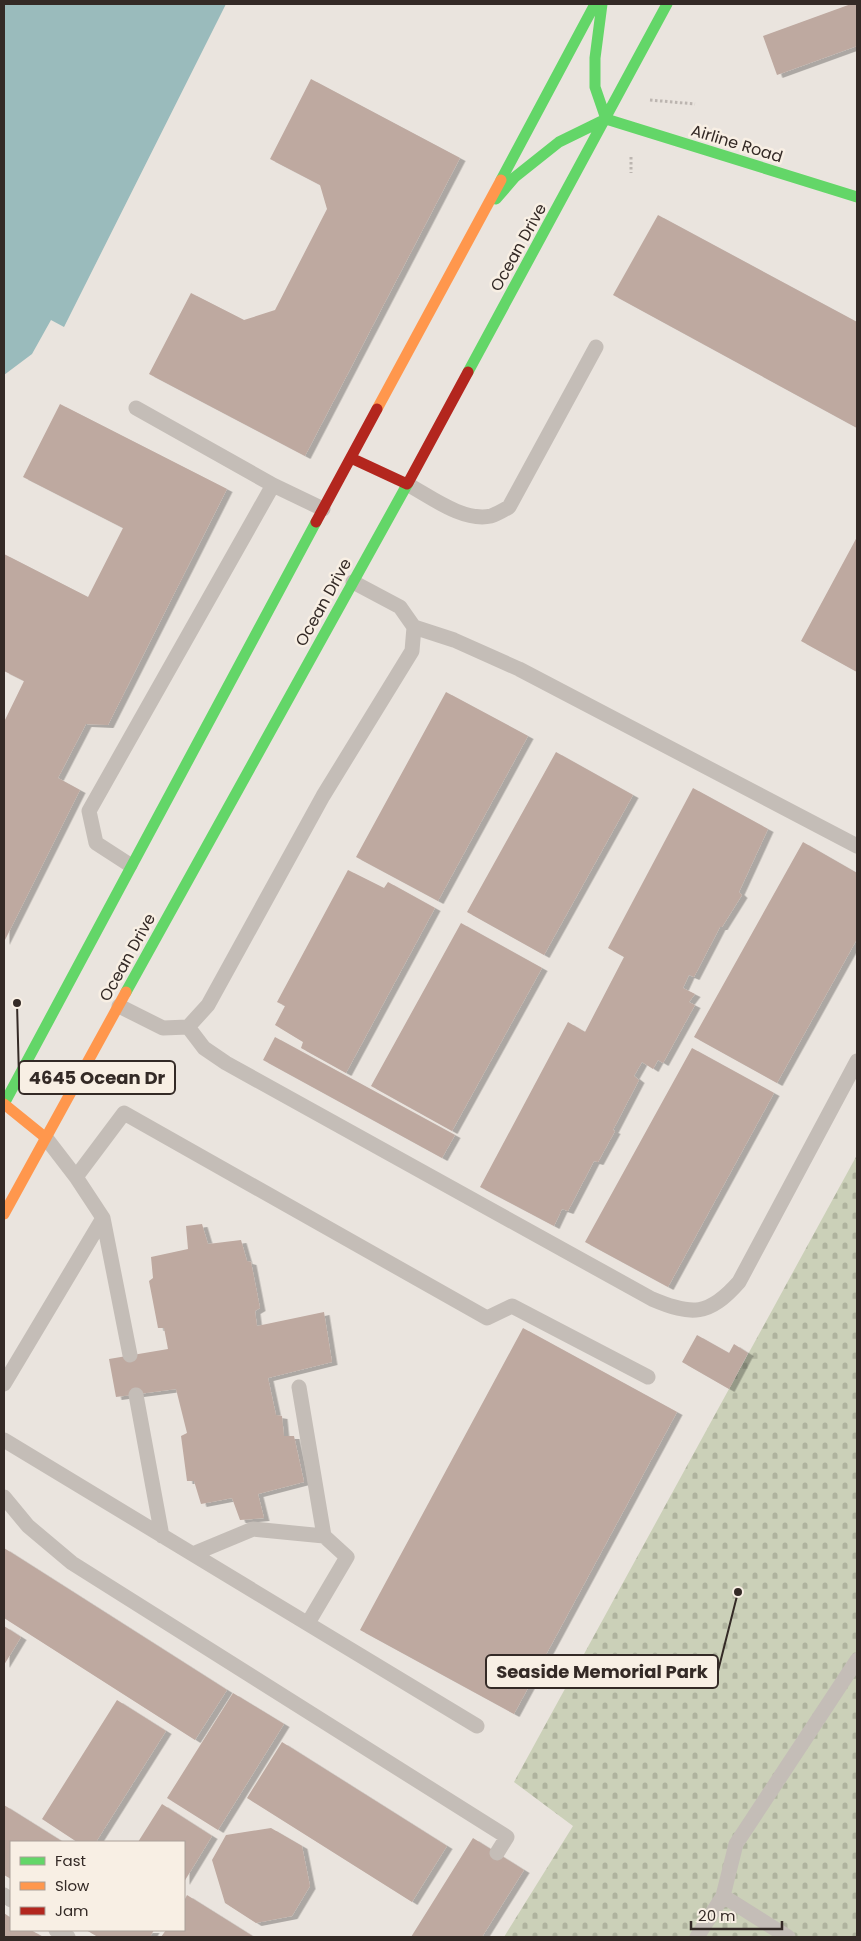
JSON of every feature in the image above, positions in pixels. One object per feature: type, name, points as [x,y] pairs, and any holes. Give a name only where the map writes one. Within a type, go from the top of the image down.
[{"type":"main road","points":[[46,1138],[4,1104],[130,865],[595,4]]},
{"type":"main road","points":[[482,216],[514,177],[559,142],[606,119],[595,87],[595,58],[602,4]]},
{"type":"main road","name":"Ocean Drive","points":[[4,1214],[407,484],[667,4]]},
{"type":"main road","name":"Airline Road","points":[[606,119],[857,198]]},
{"type":"main road","points":[[351,458],[407,484]]},
{"type":"lane","points":[[407,484],[455,510],[474,517],[492,516],[510,507],[596,347]]},
{"type":"lane","points":[[136,408],[273,485],[323,510]]},
{"type":"lane","points":[[130,865],[96,843],[89,811],[273,485]]},
{"type":"lane","points":[[353,582],[400,607],[414,627],[454,640],[519,669],[857,846]]},
{"type":"lane","points":[[119,1006],[163,1028],[188,1027],[208,1005],[322,796],[412,652],[414,627]]},
{"type":"lane","points":[[188,1027],[204,1048],[226,1063],[652,1299],[677,1310],[700,1310],[722,1300],[739,1282],[857,1061]]},
{"type":"lane","points":[[76,1177],[124,1113],[487,1318],[512,1306],[648,1377]]},
{"type":"lane","points":[[46,1138],[76,1177],[102,1218],[130,1356]]},
{"type":"lane","points":[[4,1384],[102,1218]]},
{"type":"lane","points":[[299,1388],[324,1536]]},
{"type":"lane","points":[[136,1395],[162,1536]]},
{"type":"lane","points":[[4,1440],[477,1726]]},
{"type":"lane","points":[[4,1497],[28,1526],[72,1563],[507,1837],[497,1853]]},
{"type":"lane","points":[[193,1554],[253,1530],[324,1536],[347,1557],[308,1623]]},
{"type":"lane","points":[[696,1937],[722,1896],[736,1844],[857,1660]]},
{"type":"lane","points":[[722,1896],[788,1937]]},
{"type":"path","points":[[648,103],[650,99],[695,104]]},
{"type":"path","points":[[631,157],[631,173]]},
{"type":"green space","points":[[857,1155],[857,1937],[504,1937],[573,1826],[514,1782]]},
{"type":"water","points":[[4,4],[226,4],[64,327],[51,320],[32,354],[4,375]]},
{"type":"building","points":[[851,4],[857,4],[857,46],[777,75],[763,36]]},
{"type":"building","points":[[311,79],[460,158],[305,456],[149,374],[191,293],[244,320],[275,310],[327,209],[320,185],[270,159]]},
{"type":"building","points":[[658,215],[857,322],[857,428],[613,295]]},
{"type":"building","points":[[60,404],[227,489],[108,725],[86,724],[58,778],[80,790],[4,942],[4,722],[24,681],[4,671],[4,554],[88,597],[123,528],[23,477]]},
{"type":"building","points":[[857,537],[857,672],[801,641]]},
{"type":"building","points":[[446,692],[528,736],[438,901],[356,857]]},
{"type":"building","points":[[556,752],[633,795],[544,955],[467,912]]},
{"type":"building","points":[[693,788],[768,829],[739,892],[742,895],[722,927],[720,927],[694,977],[689,975],[683,988],[695,994],[689,1002],[695,1005],[663,1063],[658,1060],[653,1069],[642,1062],[634,1076],[639,1080],[613,1130],[615,1131],[598,1162],[594,1161],[568,1211],[562,1209],[554,1226],[480,1187],[568,1022],[585,1032],[624,957],[608,948]]},
{"type":"building","points":[[803,842],[857,873],[857,939],[777,1083],[694,1037]]},
{"type":"building","points":[[348,870],[384,888],[388,882],[435,908],[346,1073],[301,1048],[303,1042],[275,1025],[285,1006],[277,1002]]},
{"type":"building","points":[[461,923],[542,968],[452,1131],[371,1086]]},
{"type":"building","points":[[275,1037],[455,1135],[442,1158],[263,1060]]},
{"type":"building","points":[[692,1048],[774,1093],[668,1287],[585,1242]]},
{"type":"building","points":[[202,1224],[208,1244],[241,1240],[247,1261],[251,1262],[260,1308],[255,1311],[257,1326],[324,1312],[332,1362],[268,1378],[276,1415],[282,1416],[284,1436],[294,1436],[304,1482],[258,1494],[264,1518],[240,1520],[232,1498],[201,1504],[194,1481],[187,1481],[181,1436],[187,1433],[176,1389],[116,1397],[109,1359],[168,1349],[164,1328],[158,1328],[149,1281],[153,1278],[151,1257],[188,1249],[186,1226]]},
{"type":"building","points":[[523,1328],[677,1412],[514,1714],[360,1630]]},
{"type":"building","points":[[697,1335],[729,1353],[734,1344],[748,1353],[729,1389],[682,1362]]},
{"type":"building","points":[[4,1548],[227,1690],[195,1740],[4,1618]]},
{"type":"building","points":[[4,1626],[21,1637],[4,1665]]},
{"type":"building","points":[[233,1693],[284,1724],[218,1830],[167,1798]]},
{"type":"building","points":[[117,1700],[166,1731],[97,1841],[75,1841],[42,1819]]},
{"type":"building","points":[[282,1742],[447,1846],[412,1902],[247,1798]]},
{"type":"building","points":[[162,1804],[212,1836],[185,1880],[185,1841],[139,1841]]},
{"type":"building","points":[[4,1805],[61,1841],[10,1841],[10,1878],[4,1875]]},
{"type":"building","points":[[271,1828],[302,1846],[310,1886],[292,1916],[256,1923],[225,1903],[212,1860],[226,1835]]},
{"type":"building","points":[[473,1838],[524,1870],[482,1937],[411,1937]]},
{"type":"building","points":[[187,1895],[254,1937],[161,1937],[165,1931],[185,1931],[185,1899]]},
{"type":"building","points":[[4,1913],[10,1917],[10,1931],[33,1931],[43,1937],[4,1937]]},
{"type":"building","points":[[88,1931],[153,1931],[150,1937],[98,1937]]},
{"type":"traffic: fast","points":[[501,180],[595,4]]},
{"type":"traffic: fast","points":[[602,4],[595,58],[595,87],[606,119]]},
{"type":"traffic: fast","points":[[468,372],[667,4]]},
{"type":"traffic: fast","points":[[496,199],[515,177],[559,142],[606,119],[857,197]]},
{"type":"traffic: fast","points":[[126,992],[408,483]]},
{"type":"traffic: fast","points":[[4,1104],[316,522]]},
{"type":"traffic: slow","points":[[377,409],[501,180]]},
{"type":"traffic: slow","points":[[4,1214],[126,992]]},
{"type":"traffic: slow","points":[[4,1104],[46,1138]]},
{"type":"traffic: jam","points":[[408,483],[468,372]]},
{"type":"traffic: jam","points":[[316,522],[377,409]]},
{"type":"traffic: jam","points":[[351,458],[407,484]]},
{"type":"place","name":"4645 Ocean Dr","points":[[17,1003]]},
{"type":"place","name":"Seaside Memorial Park","points":[[738,1592]]}]
